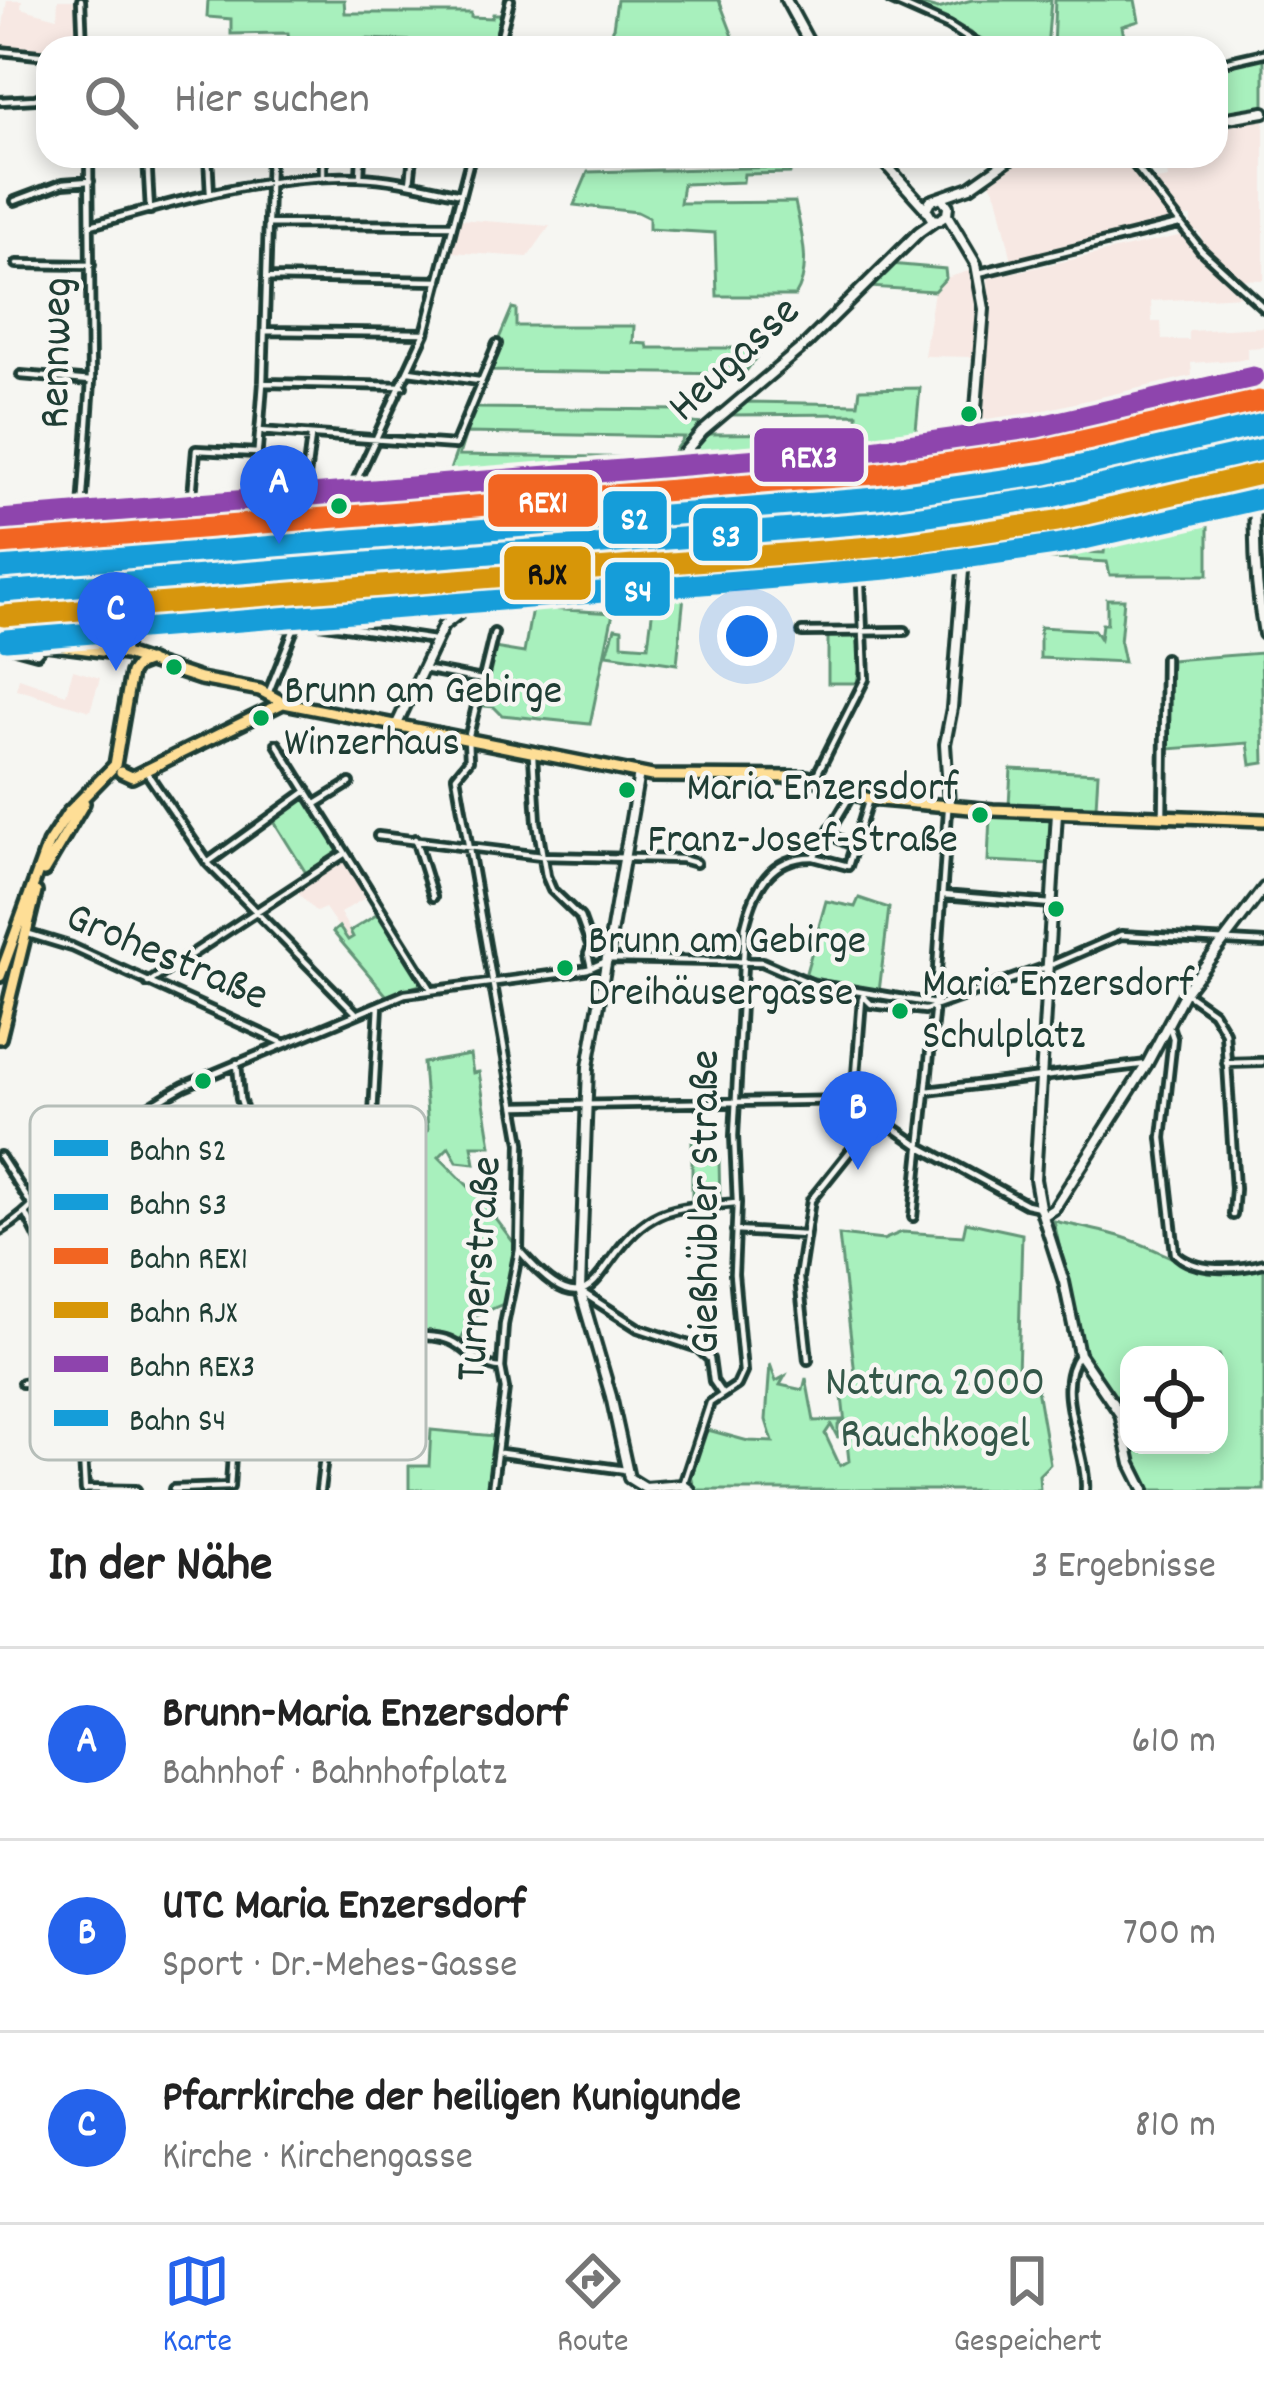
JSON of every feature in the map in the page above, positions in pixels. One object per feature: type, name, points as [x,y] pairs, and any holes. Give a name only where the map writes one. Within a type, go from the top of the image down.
[{"type":"main road","points":[[0,641],[121,655],[268,694],[284,703],[639,773],[686,778],[815,778],[869,799],[1057,813],[1264,820]]},
{"type":"main road","points":[[121,655],[131,673]]},
{"type":"main road","points":[[0,976],[56,829],[113,769],[131,673],[149,661]]},
{"type":"main road","points":[[263,710],[268,694]]},
{"type":"main road","points":[[44,863],[89,796],[284,703]]},
{"type":"main road","points":[[118,753],[127,775]]},
{"type":"main road","points":[[0,1038],[8,1016],[19,930]]},
{"type":"street","points":[[81,0],[82,36]]},
{"type":"street","points":[[501,36],[510,0]]},
{"type":"street","points":[[786,0],[806,36]]},
{"type":"street","points":[[890,0],[964,36]]},
{"type":"street","points":[[0,51],[36,55]]},
{"type":"street","points":[[1228,61],[1264,53]]},
{"type":"street","points":[[0,101],[36,96]]},
{"type":"street","points":[[1228,118],[1264,112]]},
{"type":"street","name":"Rennweg","points":[[79,552],[91,381],[89,168]]},
{"type":"street","points":[[148,168],[150,210]]},
{"type":"street","points":[[209,168],[210,194]]},
{"type":"street","points":[[270,168],[256,475],[265,519],[310,517]]},
{"type":"street","points":[[323,168],[323,177]]},
{"type":"street","points":[[360,168],[360,177]]},
{"type":"street","points":[[410,183],[412,168]]},
{"type":"street","points":[[331,535],[424,333],[468,168]]},
{"type":"street","points":[[889,168],[957,234],[979,273],[984,325],[945,744],[950,804],[913,1217]]},
{"type":"street","points":[[937,211],[996,168]]},
{"type":"street","points":[[1137,168],[1216,265],[1264,308]]},
{"type":"street","points":[[91,225],[210,194],[323,177],[410,183],[460,194]]},
{"type":"street","points":[[15,201],[62,184],[90,181]]},
{"type":"street","name":"Heugasse","points":[[397,724],[443,626],[551,547],[621,526],[632,502],[661,479],[702,432],[806,344],[937,211]]},
{"type":"street","points":[[268,224],[453,225]]},
{"type":"street","points":[[979,273],[1179,224]]},
{"type":"street","points":[[17,264],[91,265]]},
{"type":"street","points":[[267,278],[439,281]]},
{"type":"street","points":[[265,331],[424,333]]},
{"type":"street","points":[[259,431],[455,445],[497,344]]},
{"type":"street","points":[[409,371],[479,382]]},
{"type":"street","points":[[21,375],[91,381]]},
{"type":"street","points":[[263,383],[403,386]]},
{"type":"street","points":[[1264,422],[1256,527],[1264,634]]},
{"type":"street","points":[[311,436],[306,476],[310,517],[314,522],[337,520]]},
{"type":"street","points":[[191,508],[196,450],[258,453]]},
{"type":"street","points":[[689,577],[692,528],[696,526],[967,500]]},
{"type":"street","points":[[47,510],[82,513]]},
{"type":"street","points":[[815,778],[862,689],[865,632],[859,513]]},
{"type":"street","points":[[268,694],[327,546]]},
{"type":"street","points":[[67,648],[74,573],[130,572],[121,655]]},
{"type":"street","points":[[801,574],[859,572]]},
{"type":"street","points":[[0,584],[22,588],[48,645]]},
{"type":"street","points":[[179,608],[434,640]]},
{"type":"street","points":[[802,632],[905,631]]},
{"type":"street","name":"Turnerstraße","points":[[492,1490],[505,1389],[500,1368],[519,1250],[521,1143],[456,776],[469,760],[468,740],[494,633]]},
{"type":"street","points":[[1163,815],[1165,658]]},
{"type":"street","points":[[420,669],[482,680]]},
{"type":"street","points":[[277,744],[431,989]]},
{"type":"street","points":[[532,751],[541,856],[552,890],[580,917],[591,967]]},
{"type":"street","points":[[146,770],[208,862],[356,1013]]},
{"type":"street","points":[[639,773],[588,1067],[580,1290],[632,1487],[686,1487]]},
{"type":"street","points":[[316,804],[350,783]]},
{"type":"street","points":[[208,862],[307,790]]},
{"type":"street","points":[[852,794],[814,857],[848,866],[869,799]]},
{"type":"street","points":[[1057,813],[1034,1165],[1041,1212],[1064,1282],[1079,1354],[1120,1414],[1131,1464],[1144,1490]]},
{"type":"street","points":[[830,835],[854,845]]},
{"type":"street","points":[[378,836],[541,856],[696,863]]},
{"type":"street","points":[[415,839],[433,898]]},
{"type":"street","points":[[148,982],[346,853]]},
{"type":"street","name":"Gießhübler Straße","points":[[686,1487],[710,1403],[737,1385],[743,1372],[734,1274],[734,1136],[749,908],[764,877],[797,856],[814,857]]},
{"type":"street","points":[[517,1106],[855,1102],[921,1147],[1026,1204],[1041,1212],[1054,1209],[1147,1064],[1185,992],[1264,888]]},
{"type":"street","points":[[943,895],[1053,904]]},
{"type":"street","name":"Grohestraße","points":[[19,930],[72,947],[283,1043]]},
{"type":"street","points":[[148,1106],[237,1063],[379,1005],[431,989],[591,967],[607,959],[774,964],[800,980],[935,1004],[1049,966],[1120,935],[1264,943]]},
{"type":"street","points":[[1185,992],[1214,1012],[1222,1024],[1233,1215]]},
{"type":"street","points":[[808,1360],[800,1278],[804,1235],[811,1200],[854,1145],[862,993]]},
{"type":"street","points":[[375,1106],[379,1005]]},
{"type":"street","points":[[1169,1026],[1173,1038],[1162,1138],[1175,1252],[1190,1265],[1246,1268],[1264,1263]]},
{"type":"street","points":[[1226,1063],[1262,1062]]},
{"type":"street","points":[[237,1063],[243,1106]]},
{"type":"street","points":[[927,1091],[1147,1064]]},
{"type":"street","points":[[0,1156],[30,1202]]},
{"type":"street","points":[[519,1250],[546,1281],[563,1291],[580,1290],[598,1281],[638,1228],[656,1216],[673,1209],[737,1203]]},
{"type":"street","points":[[0,1231],[30,1212]]},
{"type":"street","points":[[27,1215],[30,1220]]},
{"type":"street","points":[[735,1231],[804,1235]]},
{"type":"street","points":[[580,1290],[638,1328],[698,1348],[710,1359],[713,1381],[722,1395]]},
{"type":"street","points":[[426,1339],[444,1338],[487,1367],[500,1368]]},
{"type":"street","points":[[1079,1354],[1071,1368],[1070,1397],[1085,1490]]},
{"type":"street","points":[[22,1383],[30,1382]]},
{"type":"street","points":[[498,1452],[626,1470]]},
{"type":"street","points":[[173,1490],[230,1487],[232,1460]]},
{"type":"street","points":[[320,1490],[324,1460]]},
{"type":"street","points":[[85,1489],[136,1490]]},
{"type":"shaded area","points":[[7,0],[22,0],[21,8],[57,18],[58,0],[76,0],[78,36],[36,36],[36,50],[0,46]]},
{"type":"shaded area","points":[[1264,116],[1264,280],[1235,279],[1202,248],[1201,234],[1191,228],[1191,217],[1178,217],[1150,181],[1168,178],[1166,168],[1228,168],[1228,121]]},
{"type":"shaded area","points":[[1002,168],[1132,168],[1169,215],[1168,221],[1012,261],[997,195],[988,179]]},
{"type":"shaded area","points":[[459,219],[550,226],[528,257],[451,252]]},
{"type":"shaded area","points":[[1183,235],[1243,296],[1151,301],[1152,322],[1161,322],[1162,340],[1189,340],[1189,331],[1264,327],[1264,347],[1247,348],[1247,359],[1191,363],[1192,376],[1233,374],[1234,379],[1264,379],[1262,411],[1137,445],[974,469],[991,325],[988,278]]},
{"type":"shaded area","points":[[972,270],[978,290],[975,357],[924,356],[934,291],[946,278]]},
{"type":"shaded area","points":[[73,670],[100,678],[90,711],[16,689],[19,678],[66,694]]},
{"type":"shaded area","points":[[343,860],[368,896],[340,913],[354,937],[348,941],[325,908],[316,912],[296,891]]},
{"type":"green space","points":[[208,0],[344,0],[345,13],[471,13],[471,17],[492,18],[501,14],[496,36],[231,34],[231,19],[207,17]]},
{"type":"green space","points":[[617,0],[719,0],[733,36],[612,36]]},
{"type":"green space","points":[[905,0],[938,9],[972,0],[1051,0],[1048,36],[977,36]]},
{"type":"green space","points":[[1055,0],[1135,0],[1139,21],[1122,26],[1124,36],[1054,36]]},
{"type":"green space","points":[[1264,56],[1264,109],[1228,115],[1228,64]]},
{"type":"green space","points":[[789,168],[790,173],[744,174],[743,182],[683,184],[680,203],[795,202],[804,262],[795,296],[717,296],[715,233],[649,229],[649,218],[637,212],[574,205],[588,172]]},
{"type":"green space","points":[[890,264],[945,269],[946,278],[934,291],[868,287]]},
{"type":"green space","points":[[512,308],[516,309],[516,326],[634,326],[633,343],[648,348],[763,348],[744,374],[487,371],[475,408],[684,410],[684,422],[702,424],[654,476],[456,471],[447,492],[558,495],[559,481],[594,481],[593,501],[625,502],[622,506],[515,515],[614,509],[613,514],[412,527],[413,521],[343,525],[354,499],[434,516],[481,381]],"holes":[[[466,433],[684,437],[669,458],[459,455]]]},
{"type":"green space","points":[[920,388],[918,474],[912,488],[847,494],[839,487],[849,482],[851,468],[690,466],[689,458],[707,434],[858,433],[857,414],[729,415],[746,402],[858,404],[860,389]]},
{"type":"green space","points":[[1246,416],[1247,421],[1138,449],[975,478],[974,469],[1112,450]]},
{"type":"green space","points":[[1255,436],[1253,459],[1202,462],[1201,475],[1080,477]]},
{"type":"green space","points":[[1201,486],[1201,494],[1153,495],[1152,503],[1024,504],[1027,509],[1165,510],[1171,504],[1171,527],[1208,525],[1208,575],[1110,575],[1107,562],[1035,558],[1033,550],[1104,553],[1105,545],[1032,543],[1031,522],[1018,504],[983,501],[982,495],[1008,491],[1009,495],[1133,495],[1134,487]]},
{"type":"green space","points":[[800,521],[800,573],[758,574],[760,524]]},
{"type":"green space","points":[[608,526],[551,542],[509,569],[503,538],[382,547],[376,560],[340,561],[337,567],[329,558],[343,546]]},
{"type":"green space","points":[[662,536],[690,536],[677,664],[607,654],[615,628],[622,629],[622,644],[648,646]]},
{"type":"green space","points":[[183,562],[178,607],[139,594],[142,564]]},
{"type":"green space","points":[[1107,599],[1124,599],[1120,643],[1124,662],[1040,658],[1040,627],[1094,630],[1100,639],[1102,624],[1107,624]]},
{"type":"green space","points":[[532,608],[613,613],[590,724],[502,715],[494,707],[483,706],[494,648],[524,653]]},
{"type":"green space","points":[[858,634],[857,683],[828,683],[828,635]]},
{"type":"green space","points":[[1261,653],[1264,763],[1251,765],[1248,743],[1169,749],[1171,660]]},
{"type":"green space","points":[[1011,769],[1098,773],[1096,807],[1009,806]]},
{"type":"green space","points":[[305,797],[340,851],[306,873],[273,820]]},
{"type":"green space","points":[[990,815],[1048,818],[1052,824],[1050,864],[988,861]]},
{"type":"green space","points":[[859,898],[889,908],[879,992],[805,976],[826,901],[855,907]]},
{"type":"green space","points":[[378,914],[423,984],[387,996],[333,932],[339,927],[348,940],[353,937],[350,931]]},
{"type":"green space","points":[[470,1055],[473,1073],[479,1072],[491,1146],[472,1146],[475,1164],[457,1162],[449,1147],[439,1157],[481,1199],[514,1243],[503,1304],[472,1318],[461,1339],[426,1336],[428,1129],[423,1063]]},
{"type":"green space","points":[[703,1134],[704,1160],[719,1160],[720,1200],[692,1203],[692,1135]]},
{"type":"green space","points":[[1054,1221],[1119,1236],[1204,1269],[1241,1271],[1264,1266],[1264,1490],[1147,1490],[1132,1461],[1132,1454],[1228,1454],[1228,1346],[1120,1346],[1120,1406],[1080,1346]]},
{"type":"green space","name":"Natura 2000 Rauchkogel","points":[[966,1222],[1022,1234],[1018,1375],[1037,1389],[1050,1464],[1039,1475],[1040,1490],[698,1490],[691,1469],[708,1430],[773,1442],[766,1420],[770,1364],[776,1381],[785,1376],[780,1385],[803,1390],[806,1378],[814,1421],[843,1420],[838,1438],[831,1425],[825,1434],[840,1466],[849,1461],[841,1387],[856,1383],[839,1235],[883,1240],[902,1232],[963,1236]]},
{"type":"green space","points":[[431,1430],[495,1436],[491,1490],[409,1490],[409,1466],[429,1466]]},
{"type":"rail line","name":"REX3","points":[[0,520],[872,450],[1037,427],[1253,377]]},
{"type":"rail line","name":"REX1","points":[[0,544],[874,474],[1042,450],[1259,401]]},
{"type":"rail line","name":"S2","points":[[0,568],[877,498],[1046,474],[1264,424]]},
{"type":"rail line","name":"S3","points":[[2,592],[880,522],[1051,497],[1264,449]]},
{"type":"rail line","name":"RJX","points":[[4,616],[884,546],[1057,521],[1264,473]]},
{"type":"rail line","name":"S4","points":[[6,640],[887,569],[1062,544],[1264,498]]},
{"type":"place","name":"Brunn-Maria Enzersdorf","points":[[279,544]]},
{"type":"place","name":"Pfarrkirche der heiligen Kunigunde","points":[[116,671]]},
{"type":"place","name":"Brunn am Gebirge Winzerhaus","points":[[261,718]]},
{"type":"place","name":"Maria Enzersdorf Franz-Josef-Straße","points":[[980,815]]},
{"type":"place","name":"Brunn am Gebirge Dreihäusergasse","points":[[565,968]]},
{"type":"place","name":"Maria Enzersdorf Schulplatz","points":[[900,1011]]},
{"type":"place","name":"UTC Maria Enzersdorf","points":[[858,1170]]}]
